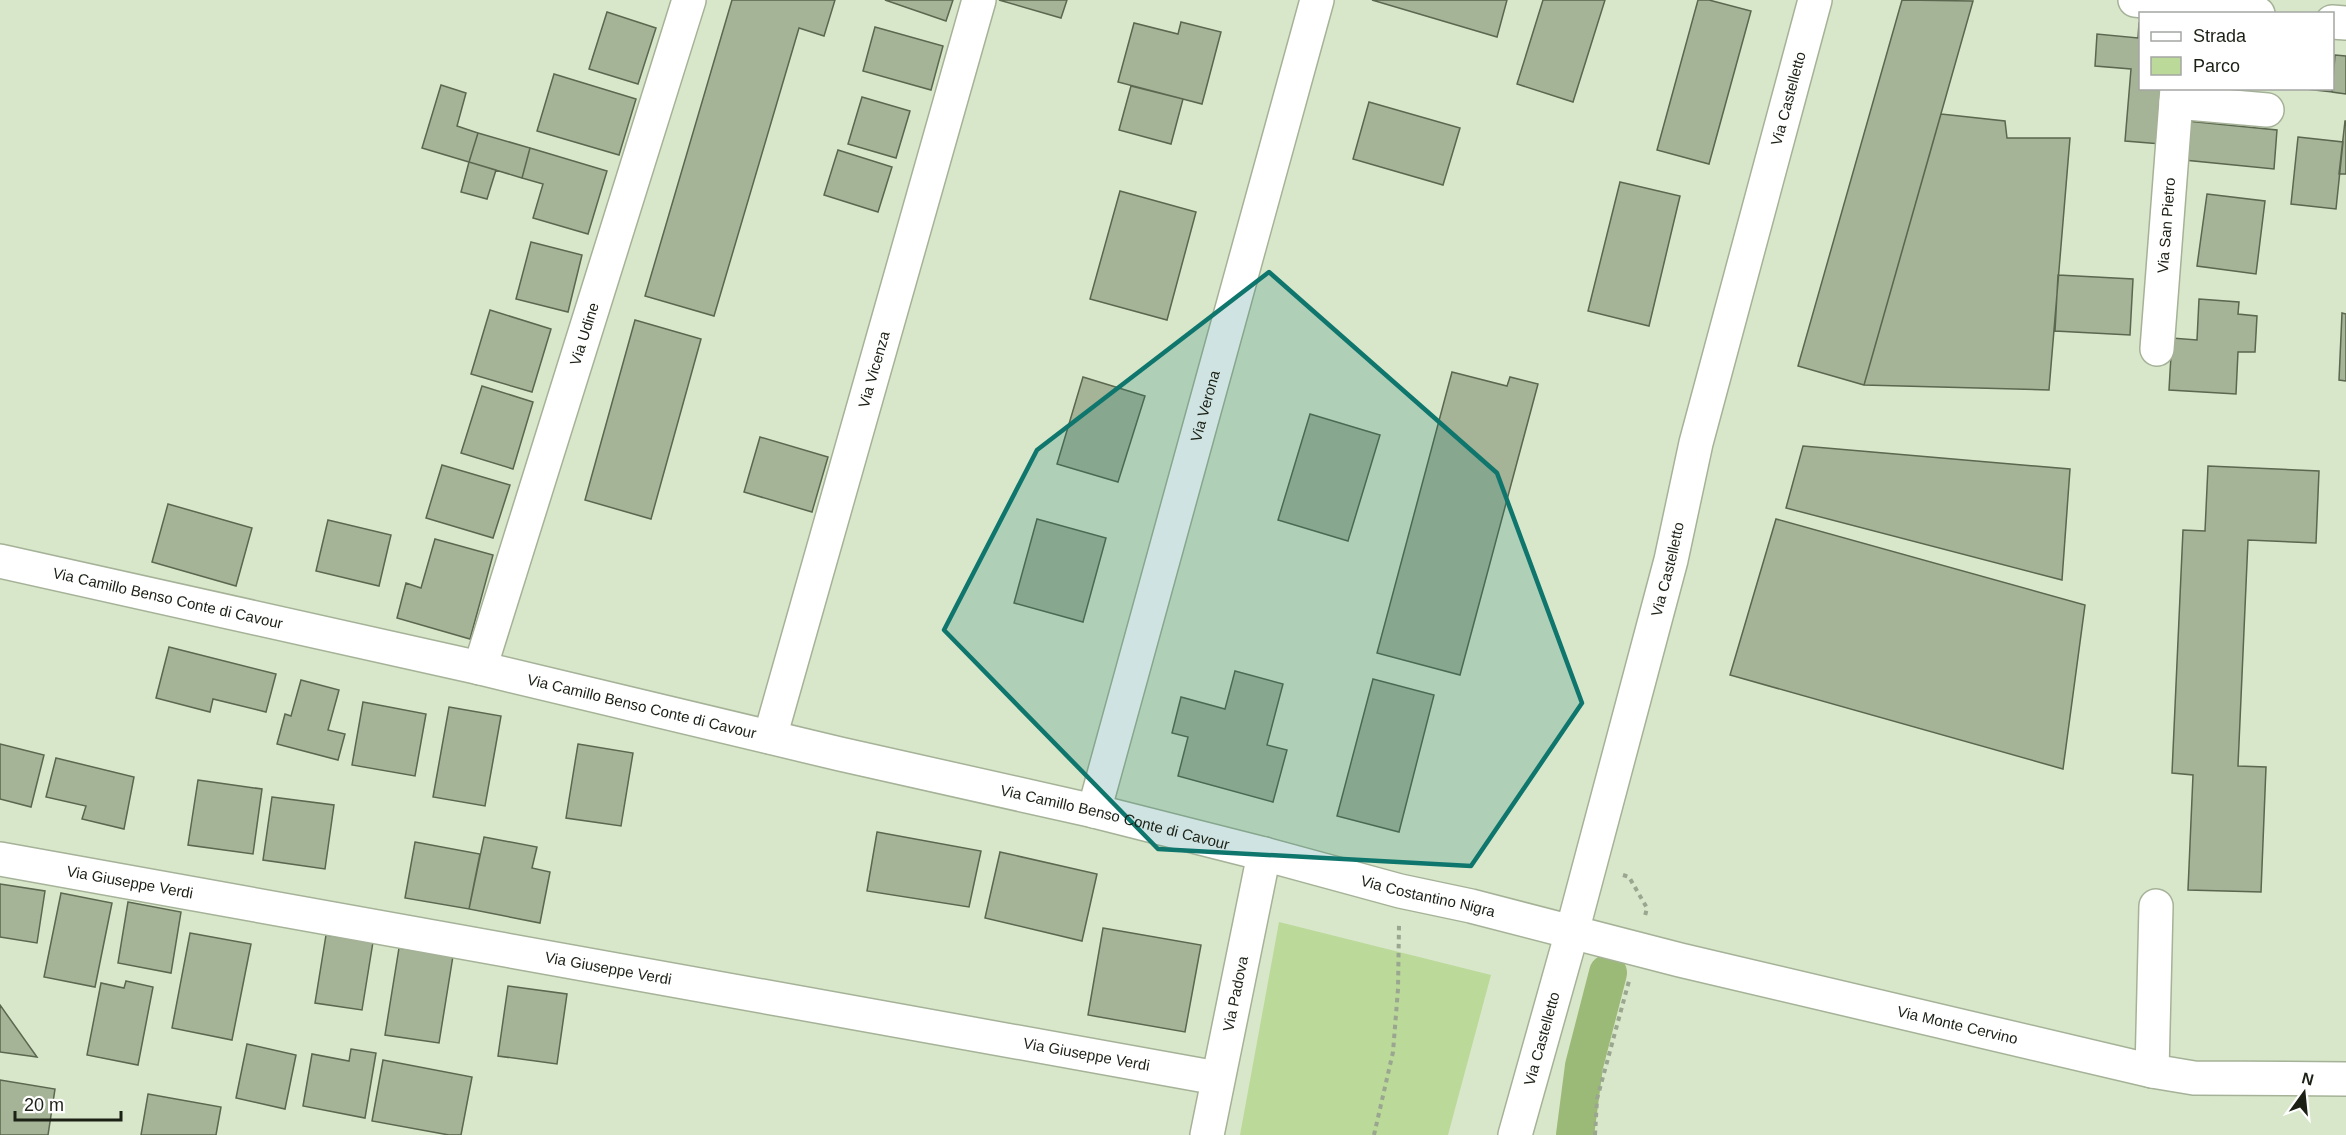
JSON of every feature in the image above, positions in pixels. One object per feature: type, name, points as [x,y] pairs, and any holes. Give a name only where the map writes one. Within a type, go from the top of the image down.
[{"type":"street","name":"Via Udine","points":[[480,668],[689,0]]},
{"type":"street","name":"Via Vicenza","points":[[770,737],[978,0]]},
{"type":"street","name":"Via Verona","points":[[1094,811],[1317,0]]},
{"type":"street","name":"Via Castelletto","points":[[1515,1135],[1572,932],[1671,560],[1696,443],[1815,0]]},
{"type":"street","points":[[2136,0],[2184,9],[2228,12]]},
{"type":"street","name":"Via San Pietro","points":[[2157,349],[2177,95],[2267,110]]},
{"type":"street","name":"Via Camillo Benso Conte di Cavour","points":[[0,561],[480,668],[1094,811],[1274,856]]},
{"type":"street","name":"Via Costantino Nigra","points":[[1274,856],[1400,891],[1471,906],[1572,932]]},
{"type":"street","name":"Via Padova","points":[[1207,1135],[1217,1078],[1274,856]]},
{"type":"street","name":"Via Giuseppe Verdi","points":[[0,860],[1217,1078]]},
{"type":"street","points":[[2152,1071],[2156,906]]},
{"type":"street","name":"Via Monte Cervino","points":[[1572,932],[1680,960],[2152,1071],[2194,1078],[2346,1079]]},
{"type":"path","points":[[1374,1135],[1393,1052],[1398,989],[1400,891]]},
{"type":"path","points":[[1595,1135],[1597,1099]]},
{"type":"highlighted area","points":[[1269,272],[1497,473],[1582,703],[1471,866],[1158,849],[944,630],[1037,450]]},
{"type":"green space","points":[[1279,922],[1491,975],[1448,1135],[1240,1135]]},
{"type":"building","points":[[732,0],[835,0],[824,36],[799,28],[714,316],[645,296]]},
{"type":"building","points":[[885,0],[953,0],[946,21]]},
{"type":"building","points":[[999,0],[1067,0],[1061,18]]},
{"type":"building","points":[[1372,0],[1507,0],[1497,37]]},
{"type":"building","points":[[1543,0],[1605,0],[1573,102],[1517,84]]},
{"type":"building","points":[[1698,0],[1709,0],[1751,11],[1709,164],[1657,150]]},
{"type":"building","points":[[1902,0],[1973,1],[1864,385],[1798,366]]},
{"type":"building","points":[[607,12],[656,28],[638,84],[589,69]]},
{"type":"building","points":[[1181,22],[1221,32],[1202,104],[1118,82],[1134,23],[1178,34]]},
{"type":"building","points":[[2139,23],[2139,90],[2165,90],[2161,144],[2125,141],[2131,69],[2095,66],[2097,34],[2138,38]]},
{"type":"building","points":[[875,27],[943,46],[931,90],[863,71]]},
{"type":"building","points":[[2335,55],[2346,56],[2346,94],[2332,92],[2334,90]]},
{"type":"building","points":[[554,74],[636,99],[619,155],[537,131]]},
{"type":"building","points":[[441,85],[466,93],[457,126],[478,133],[469,162],[422,148]]},
{"type":"building","points":[[1131,86],[1183,99],[1171,144],[1119,130]]},
{"type":"building","points":[[862,97],[910,111],[896,158],[848,144]]},
{"type":"building","points":[[1369,102],[1460,128],[1443,185],[1353,159]]},
{"type":"building","points":[[1941,114],[2005,121],[2007,138],[2070,138],[2049,390],[1864,385]]},
{"type":"building","points":[[2187,121],[2277,130],[2274,169],[2184,160]]},
{"type":"building","points":[[2345,121],[2346,174],[2339,174]]},
{"type":"building","points":[[478,133],[530,148],[522,178],[469,162]]},
{"type":"building","points":[[2298,137],[2343,142],[2336,209],[2291,204]]},
{"type":"building","points":[[530,148],[607,171],[588,234],[533,218],[543,184],[522,178]]},
{"type":"building","points":[[838,150],[892,167],[878,212],[824,195]]},
{"type":"building","points":[[469,162],[496,170],[487,199],[461,192]]},
{"type":"building","points":[[1620,182],[1680,196],[1649,326],[1588,311]]},
{"type":"building","points":[[1120,191],[1196,212],[1167,320],[1090,299]]},
{"type":"building","points":[[2207,194],[2265,201],[2256,274],[2197,266]]},
{"type":"building","points":[[531,242],[582,255],[568,312],[516,299]]},
{"type":"building","points":[[2058,275],[2133,279],[2130,335],[2055,331]]},
{"type":"building","points":[[2199,299],[2239,302],[2238,314],[2257,316],[2255,352],[2238,352],[2236,394],[2169,390],[2172,338],[2197,340]]},
{"type":"building","points":[[490,310],[551,329],[532,392],[471,374]]},
{"type":"building","points":[[2342,313],[2346,314],[2346,381],[2339,380]]},
{"type":"building","points":[[635,320],[701,339],[651,519],[585,500]]},
{"type":"building","points":[[1452,372],[1507,386],[1510,377],[1538,384],[1460,675],[1377,653]]},
{"type":"building","points":[[1083,377],[1145,396],[1118,482],[1057,464]]},
{"type":"building","points":[[482,386],[533,402],[513,469],[461,453]]},
{"type":"building","points":[[1310,414],[1380,435],[1348,541],[1278,520]]},
{"type":"building","points":[[760,437],[828,457],[812,512],[744,492]]},
{"type":"building","points":[[1803,446],[2070,469],[2062,580],[1786,508]]},
{"type":"building","points":[[442,465],[510,485],[493,538],[426,518]]},
{"type":"building","points":[[2208,466],[2319,471],[2316,543],[2248,540],[2238,766],[2266,767],[2261,892],[2188,890],[2193,775],[2172,773],[2183,530],[2205,531]]},
{"type":"building","points":[[168,504],[252,528],[236,586],[152,562]]},
{"type":"building","points":[[1037,519],[1106,538],[1083,622],[1014,603]]},
{"type":"building","points":[[1776,519],[2085,605],[2063,769],[1730,675]]},
{"type":"building","points":[[328,520],[391,535],[379,586],[316,571]]},
{"type":"building","points":[[435,539],[493,555],[470,639],[397,618],[406,583],[421,588]]},
{"type":"building","points":[[169,647],[276,674],[266,712],[213,699],[210,712],[156,698]]},
{"type":"building","points":[[1235,671],[1283,684],[1267,745],[1287,750],[1273,802],[1178,776],[1188,737],[1172,733],[1181,697],[1225,709]]},
{"type":"building","points":[[1373,679],[1434,695],[1399,832],[1337,816]]},
{"type":"building","points":[[301,680],[339,690],[328,730],[345,734],[338,760],[277,744],[285,714],[291,716]]},
{"type":"building","points":[[363,702],[426,714],[415,776],[352,765]]},
{"type":"building","points":[[449,707],[501,716],[485,806],[433,797]]},
{"type":"building","points":[[0,744],[44,755],[31,807],[0,799]]},
{"type":"building","points":[[578,744],[633,753],[621,826],[566,818]]},
{"type":"building","points":[[56,758],[134,777],[124,829],[82,819],[86,806],[46,797]]},
{"type":"building","points":[[198,780],[262,789],[253,854],[188,845]]},
{"type":"building","points":[[272,797],[334,805],[325,869],[263,860]]},
{"type":"building","points":[[877,832],[981,851],[969,907],[867,891]]},
{"type":"building","points":[[484,837],[537,847],[532,868],[550,872],[540,923],[469,909]]},
{"type":"building","points":[[415,842],[480,854],[469,909],[405,898]]},
{"type":"building","points":[[1000,852],[1097,874],[1082,941],[985,918]]},
{"type":"building","points":[[0,884],[45,891],[37,943],[0,937]]},
{"type":"building","points":[[61,893],[112,903],[95,987],[44,977]]},
{"type":"building","points":[[128,902],[181,912],[171,973],[118,963]]},
{"type":"building","points":[[1103,928],[1201,945],[1185,1032],[1088,1015]]},
{"type":"building","points":[[190,933],[251,944],[232,1040],[172,1028]]},
{"type":"building","points":[[326,935],[373,942],[362,1010],[315,1003]]},
{"type":"building","points":[[399,948],[453,956],[439,1043],[385,1035]]},
{"type":"building","points":[[126,981],[153,987],[138,1065],[87,1055],[101,983],[124,988]]},
{"type":"building","points":[[508,986],[567,994],[557,1064],[498,1056]]},
{"type":"building","points":[[0,1005],[37,1057],[0,1052]]},
{"type":"building","points":[[247,1044],[296,1055],[285,1109],[236,1098]]},
{"type":"building","points":[[351,1049],[376,1053],[365,1118],[303,1106],[312,1054],[349,1061]]},
{"type":"building","points":[[383,1060],[472,1077],[461,1135],[449,1135],[372,1121]]},
{"type":"building","points":[[0,1080],[55,1089],[48,1135],[0,1135]]},
{"type":"building","points":[[148,1094],[221,1107],[216,1135],[141,1135]]},
{"type":"waterway","points":[[1575,1135],[1584,1066],[1608,973]]}]
